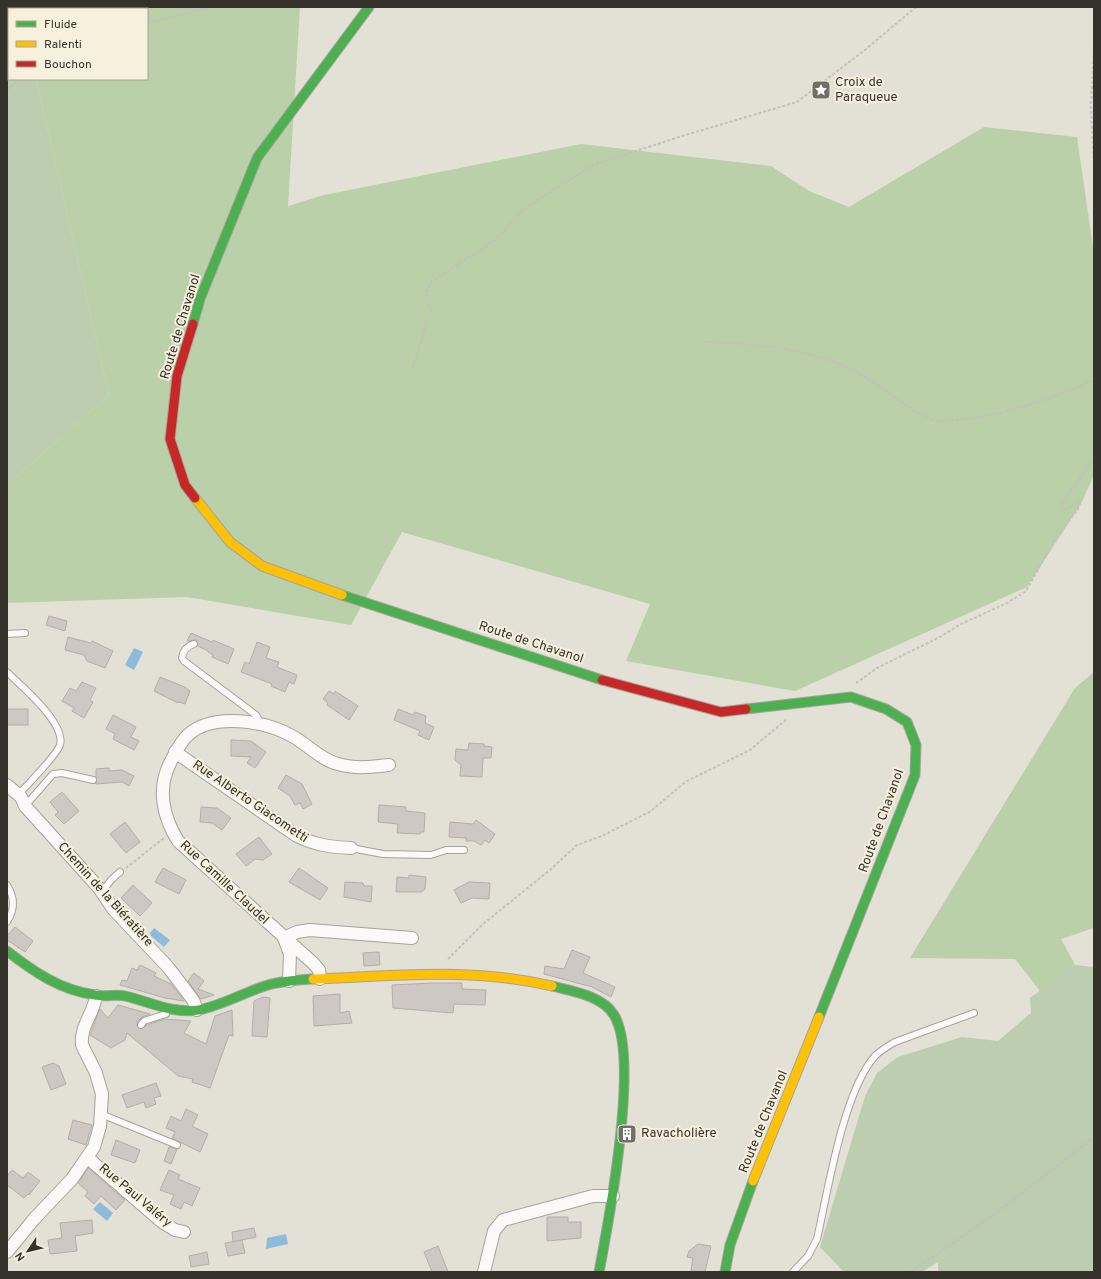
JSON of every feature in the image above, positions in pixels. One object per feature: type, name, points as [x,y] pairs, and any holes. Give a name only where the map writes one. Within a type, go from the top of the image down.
[{"type":"street","name":"Route de Chavanol","points":[[369,7],[257,158],[198,306],[177,376],[170,439],[185,485],[230,542],[262,566],[346,596],[621,686],[721,712],[804,700],[851,697],[886,709],[907,722],[916,745],[915,775],[739,1217],[730,1245],[725,1272]]},
{"type":"street","name":"Rue Camille Claudel","points":[[320,979],[319,970],[314,964],[185,849],[172,832],[164,808],[164,781],[176,752],[188,735],[207,726],[221,722],[236,721],[278,729],[293,736],[326,759],[337,764],[352,767],[389,765]]},
{"type":"street","name":"Rue Alberto Giacometti","points":[[176,752],[296,836],[321,846],[351,848]]},
{"type":"street","name":"Chemin de la Biératière","points":[[7,785],[19,794],[25,806],[102,892],[119,916],[168,966],[193,1000],[197,1010]]},
{"type":"street","points":[[289,981],[290,954],[284,938],[297,932],[310,930],[412,938]]},
{"type":"street","points":[[7,951],[42,978],[71,991],[96,996],[125,996],[172,1010],[197,1010],[229,1001],[278,983],[289,981],[391,973],[462,973],[518,980],[567,989],[604,1003],[614,1013],[619,1027],[623,1044],[624,1063],[613,1196],[599,1272]]},
{"type":"street","name":"Rue Paul Valéry","points":[[7,1252],[88,1158],[94,1147],[102,1114],[102,1094],[100,1084],[82,1045],[81,1039],[84,1025],[96,996]]},
{"type":"street","name":"Rue Paul Valéry","points":[[88,1158],[162,1222],[175,1230],[184,1232]]},
{"type":"street","points":[[484,1272],[494,1231],[502,1220],[594,1196],[613,1196]]},
{"type":"lane","points":[[7,634],[25,633]]},
{"type":"lane","points":[[194,644],[188,646],[184,651],[182,658],[184,661],[256,715],[259,720],[258,724]]},
{"type":"lane","points":[[7,672],[51,717],[60,735],[60,745],[55,754],[19,794]]},
{"type":"lane","points":[[25,806],[53,774],[62,773],[93,780]]},
{"type":"lane","points":[[351,848],[383,854],[430,856],[446,850],[464,850]]},
{"type":"lane","points":[[102,892],[120,872]]},
{"type":"lane","points":[[7,885],[13,904],[12,912],[7,922]]},
{"type":"lane","points":[[141,1025],[144,1021],[169,1013],[172,1010]]},
{"type":"lane","points":[[793,1272],[808,1256],[817,1240],[844,1124],[862,1076],[869,1064],[885,1048],[895,1042],[974,1013]]},
{"type":"lane","points":[[102,1114],[177,1145]]},
{"type":"path","points":[[148,23],[213,7]]},
{"type":"path","points":[[410,373],[431,309],[426,294],[430,283],[495,240],[524,209],[593,165],[682,136],[797,102],[866,49],[916,7]]},
{"type":"path","points":[[1094,51],[1091,106],[1094,167]]},
{"type":"path","points":[[7,90],[19,80]]},
{"type":"path","points":[[704,342],[760,346],[814,355],[857,372],[907,405],[938,421],[964,419],[1019,409],[1094,380]]},
{"type":"path","points":[[852,686],[877,668],[938,638],[961,624],[1008,603],[1026,591],[1056,538],[1078,509],[1080,502],[1077,501],[1063,510],[1061,505],[1094,458]]},
{"type":"path","points":[[446,973],[448,959],[464,941],[550,870],[577,845],[602,836],[651,811],[685,782],[750,750],[789,716]]},
{"type":"path","points":[[120,872],[172,832]]},
{"type":"path","points":[[911,1272],[999,1211],[1094,1137]]},
{"type":"green space","points":[[7,7],[44,7],[8,8],[8,80],[36,80],[109,395],[7,485]]},
{"type":"green space","points":[[300,7],[288,206],[324,195],[581,144],[771,166],[809,191],[849,207],[984,127],[1077,137],[1094,254],[1094,475],[1081,504],[1027,587],[795,691],[626,661],[650,604],[402,532],[351,625],[187,597],[7,603],[7,485],[109,395],[36,80],[148,80],[148,8],[52,8]]},
{"type":"green space","points":[[1094,672],[1094,928],[1061,939],[1075,965],[1040,991],[1015,959],[910,958],[1075,688]]},
{"type":"green space","points":[[1075,965],[1094,967],[1094,1272],[938,1272],[938,1262],[922,1272],[844,1272],[820,1247],[865,1096],[877,1073],[898,1057],[962,1037],[998,1041],[1031,1013],[1030,998]]},
{"type":"water","points":[[134,648],[143,652],[134,670],[125,665]]},
{"type":"water","points":[[154,928],[170,940],[164,947],[151,936],[150,933]]},
{"type":"water","points":[[100,1202],[113,1213],[107,1221],[93,1209]]},
{"type":"water","points":[[286,1234],[288,1244],[266,1249],[267,1238]]},
{"type":"building","points":[[49,616],[67,621],[65,631],[46,625]]},
{"type":"building","points":[[191,633],[234,649],[228,664],[212,657],[213,655],[208,651],[198,646],[197,640],[187,641]]},
{"type":"building","points":[[68,637],[91,643],[92,641],[113,651],[105,668],[87,661],[84,655],[65,650]]},
{"type":"building","points":[[257,642],[270,647],[266,658],[279,662],[277,667],[297,675],[294,684],[289,682],[285,692],[271,686],[272,684],[241,672],[245,662],[249,664]]},
{"type":"building","points":[[160,677],[185,687],[190,691],[185,704],[178,703],[154,691]]},
{"type":"building","points":[[82,682],[96,688],[90,700],[93,702],[84,718],[72,711],[74,708],[62,701],[70,688],[76,691]]},
{"type":"building","points":[[329,691],[334,694],[335,691],[358,706],[349,720],[327,705],[328,703],[323,699]]},
{"type":"building","points":[[7,709],[28,709],[28,725],[7,725]]},
{"type":"building","points":[[398,709],[413,715],[415,712],[426,716],[425,723],[434,727],[429,740],[418,735],[420,731],[394,720]]},
{"type":"building","points":[[113,715],[136,727],[131,737],[139,741],[134,750],[113,739],[115,734],[106,729]]},
{"type":"building","points":[[231,740],[251,741],[266,752],[255,768],[247,763],[251,757],[231,756]]},
{"type":"building","points":[[469,743],[484,744],[484,746],[492,747],[491,758],[483,758],[482,777],[460,776],[461,765],[455,760],[456,749],[468,750]]},
{"type":"building","points":[[109,768],[109,771],[122,770],[134,776],[129,786],[122,782],[96,784],[96,769]]},
{"type":"building","points":[[286,775],[302,784],[312,804],[303,809],[300,803],[295,805],[290,796],[278,788]]},
{"type":"building","points":[[62,792],[79,811],[64,824],[55,815],[58,812],[50,802]]},
{"type":"building","points":[[379,805],[406,807],[406,811],[425,813],[424,832],[421,832],[420,834],[397,833],[398,824],[378,822]]},
{"type":"building","points":[[201,807],[217,808],[231,818],[222,830],[212,823],[200,822]]},
{"type":"building","points":[[476,820],[495,834],[489,843],[485,840],[481,845],[474,841],[466,841],[466,838],[449,837],[450,822],[473,824]]},
{"type":"building","points":[[125,822],[140,842],[126,853],[110,834]]},
{"type":"building","points":[[259,837],[272,854],[263,860],[255,859],[246,866],[236,854]]},
{"type":"building","points":[[163,868],[186,880],[179,894],[155,882]]},
{"type":"building","points":[[299,868],[328,888],[320,900],[289,882]]},
{"type":"building","points":[[409,875],[426,877],[425,889],[421,892],[396,892],[397,877],[409,878]]},
{"type":"building","points":[[345,882],[363,883],[364,886],[372,886],[371,902],[344,897]]},
{"type":"building","points":[[469,882],[490,883],[489,899],[472,898],[461,903],[454,890]]},
{"type":"building","points":[[133,885],[152,903],[140,916],[121,898]]},
{"type":"building","points":[[15,927],[33,941],[25,952],[7,940],[7,936]]},
{"type":"building","points":[[572,950],[590,957],[583,973],[615,987],[611,997],[592,987],[544,974],[545,966],[564,969]]},
{"type":"building","points":[[379,952],[380,965],[364,966],[363,953]]},
{"type":"building","points":[[140,965],[156,973],[154,976],[171,984],[184,1001],[165,998],[120,985],[122,980],[127,981],[132,968],[137,970]]},
{"type":"building","points":[[194,973],[204,981],[198,989],[214,995],[201,999],[188,981]]},
{"type":"building","points":[[462,983],[462,989],[486,990],[485,1005],[454,1004],[453,1013],[393,1008],[392,985]]},
{"type":"building","points":[[340,994],[340,1013],[349,1011],[352,1023],[314,1026],[313,996]]},
{"type":"building","points":[[263,997],[270,998],[267,1037],[252,1036],[254,1001]]},
{"type":"building","points":[[118,1005],[150,1014],[142,1017],[137,1022],[137,1026],[140,1029],[165,1019],[191,1021],[184,1033],[206,1044],[215,1016],[232,1010],[233,1036],[229,1035],[210,1088],[192,1082],[193,1079],[178,1076],[127,1033],[125,1040],[111,1048],[90,1035],[100,1009],[108,1018]]},
{"type":"building","points":[[53,1063],[59,1066],[66,1084],[51,1090],[42,1067]]},
{"type":"building","points":[[156,1083],[161,1096],[154,1098],[156,1104],[146,1108],[144,1102],[127,1108],[122,1095]]},
{"type":"building","points":[[186,1109],[198,1115],[192,1126],[208,1134],[200,1152],[172,1138],[175,1132],[166,1128],[171,1116],[181,1121]]},
{"type":"building","points":[[73,1120],[92,1125],[86,1145],[68,1139]]},
{"type":"building","points":[[116,1140],[140,1150],[135,1163],[111,1155]]},
{"type":"building","points":[[169,1147],[177,1149],[171,1164],[164,1161]]},
{"type":"building","points":[[88,1168],[125,1200],[116,1210],[101,1196],[94,1204],[85,1196],[88,1192],[78,1183]]},
{"type":"building","points":[[12,1170],[23,1178],[28,1172],[40,1181],[29,1195],[28,1194],[24,1198],[7,1185],[7,1176]]},
{"type":"building","points":[[169,1170],[180,1175],[178,1179],[200,1188],[192,1206],[184,1202],[181,1209],[170,1204],[174,1195],[160,1190]]},
{"type":"building","points":[[547,1217],[568,1217],[568,1222],[581,1222],[581,1238],[547,1241]]},
{"type":"building","points":[[92,1220],[93,1233],[75,1236],[77,1251],[50,1254],[48,1240],[62,1238],[60,1223]]},
{"type":"building","points":[[254,1228],[256,1237],[233,1242],[232,1232]]},
{"type":"building","points":[[242,1240],[245,1253],[228,1256],[225,1243]]},
{"type":"building","points":[[698,1244],[711,1246],[705,1272],[691,1271],[693,1258],[687,1257],[689,1251]]},
{"type":"building","points":[[438,1246],[448,1272],[432,1272],[424,1252]]},
{"type":"building","points":[[207,1252],[209,1264],[191,1267],[189,1256]]},
{"type":"traffic: fast","points":[[193,324],[200,299],[257,158],[369,7]]},
{"type":"traffic: fast","points":[[342,595],[602,680]]},
{"type":"traffic: fast","points":[[746,709],[851,697],[886,709],[907,722],[916,745],[915,775],[819,1017]]},
{"type":"traffic: fast","points":[[7,951],[37,973],[70,989],[82,993],[99,996],[125,996],[162,1007],[189,1011],[208,1008],[273,984],[313,979]]},
{"type":"traffic: fast","points":[[552,986],[578,992],[602,1003],[614,1015],[621,1036],[624,1066],[620,1140],[599,1272]]},
{"type":"traffic: fast","points":[[725,1272],[730,1245],[753,1181]]},
{"type":"traffic: slow","points":[[195,498],[230,542],[262,566],[342,595]]},
{"type":"traffic: slow","points":[[313,979],[433,974],[492,976],[552,986]]},
{"type":"traffic: slow","points":[[753,1181],[819,1017]]},
{"type":"traffic: jam","points":[[193,324],[177,376],[170,439],[185,485],[195,498]]},
{"type":"traffic: jam","points":[[602,680],[721,712],[746,709]]},
{"type":"place","name":"Croix de Paraqueue","points":[[821,90]]},
{"type":"place","name":"Ravacholière","points":[[627,1134]]}]
